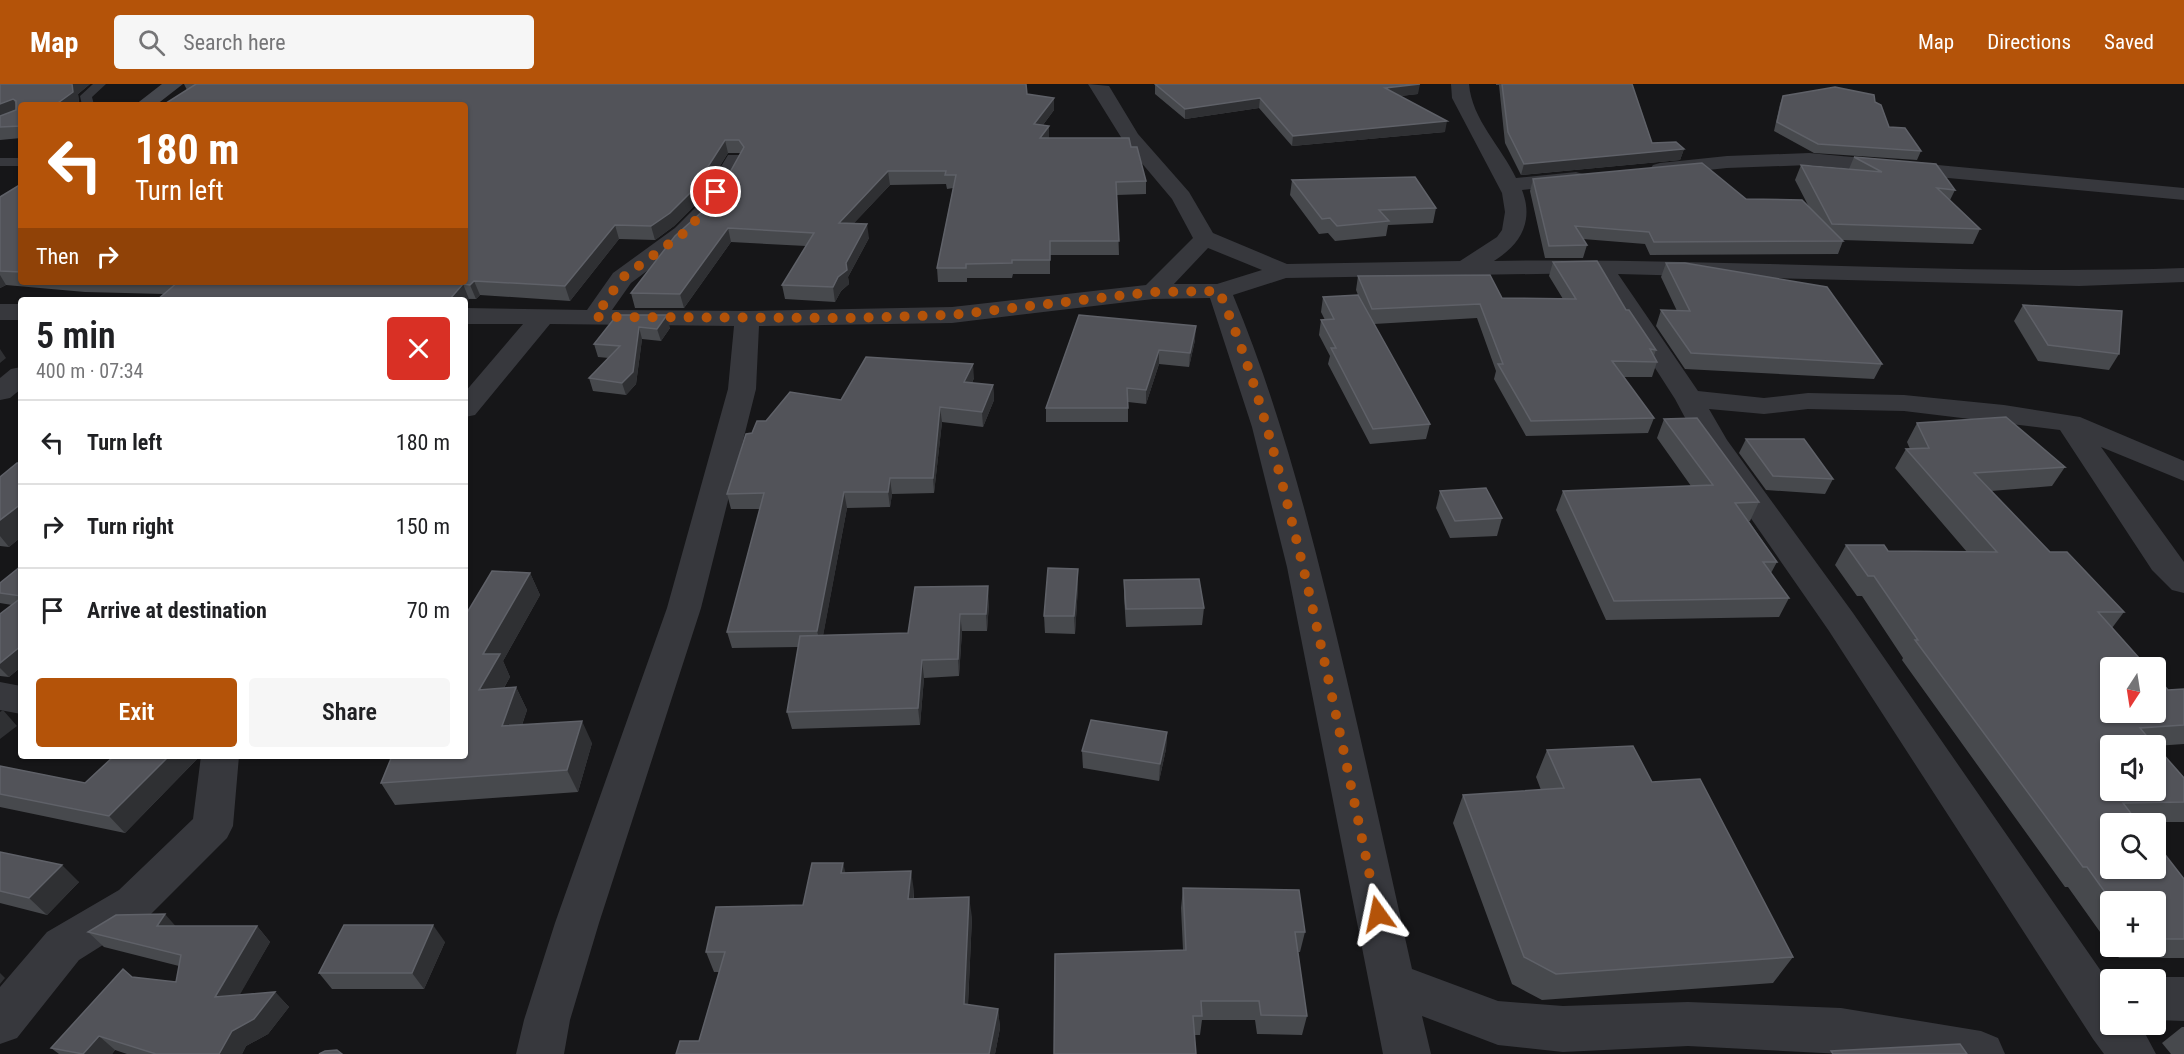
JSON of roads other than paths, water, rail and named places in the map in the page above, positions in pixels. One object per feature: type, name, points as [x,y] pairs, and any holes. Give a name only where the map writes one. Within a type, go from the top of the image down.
[{"type":"main road","points":[[148,102],[174,84]]},
{"type":"street","points":[[1097,84],[1109,96],[1130,137],[1167,177],[1187,207],[1199,232],[1205,238],[1284,271]]},
{"type":"street","points":[[1460,84],[1463,109],[1493,153],[1516,209],[1514,230],[1502,244],[1467,267]]},
{"type":"street","points":[[595,317],[622,278],[684,233],[707,208],[735,159]]},
{"type":"street","points":[[1635,172],[1727,162],[1809,159],[2184,194]]},
{"type":"street","points":[[1508,185],[1600,175]]},
{"type":"street","points":[[1152,292],[1205,238]]},
{"type":"street","points":[[1601,266],[1689,399],[1713,442],[1841,622],[2100,999]]},
{"type":"street","points":[[468,316],[747,319],[952,315],[1152,292],[1219,291],[1284,271],[1601,266],[2067,279],[2184,275]]},
{"type":"street","points":[[1219,291],[1238,336],[1275,452],[1326,662],[1407,1054]]},
{"type":"street","points":[[0,312],[18,312]]},
{"type":"street","points":[[468,405],[543,316]]},
{"type":"street","points":[[540,1054],[577,923],[684,608],[742,389],[747,319]]},
{"type":"street","points":[[0,392],[18,377]]},
{"type":"street","points":[[1689,399],[1764,406],[1808,401],[1904,404],[2004,413],[2070,423],[2184,472]]},
{"type":"street","points":[[2070,423],[2164,562],[2184,582]]},
{"type":"street","points":[[0,696],[18,699]]},
{"type":"street","points":[[0,1022],[63,946],[134,903],[213,826],[220,759]]},
{"type":"street","points":[[1392,983],[1498,1023],[1563,1029],[1688,1024],[1841,1031],[1981,1054]]},
{"type":"street","points":[[2166,999],[2184,999]]},
{"type":"street","points":[[2121,1035],[2132,1054]]},
{"type":"lane","points":[[87,102],[86,96],[100,84]]},
{"type":"lane","points":[[0,162],[18,162]]}]
